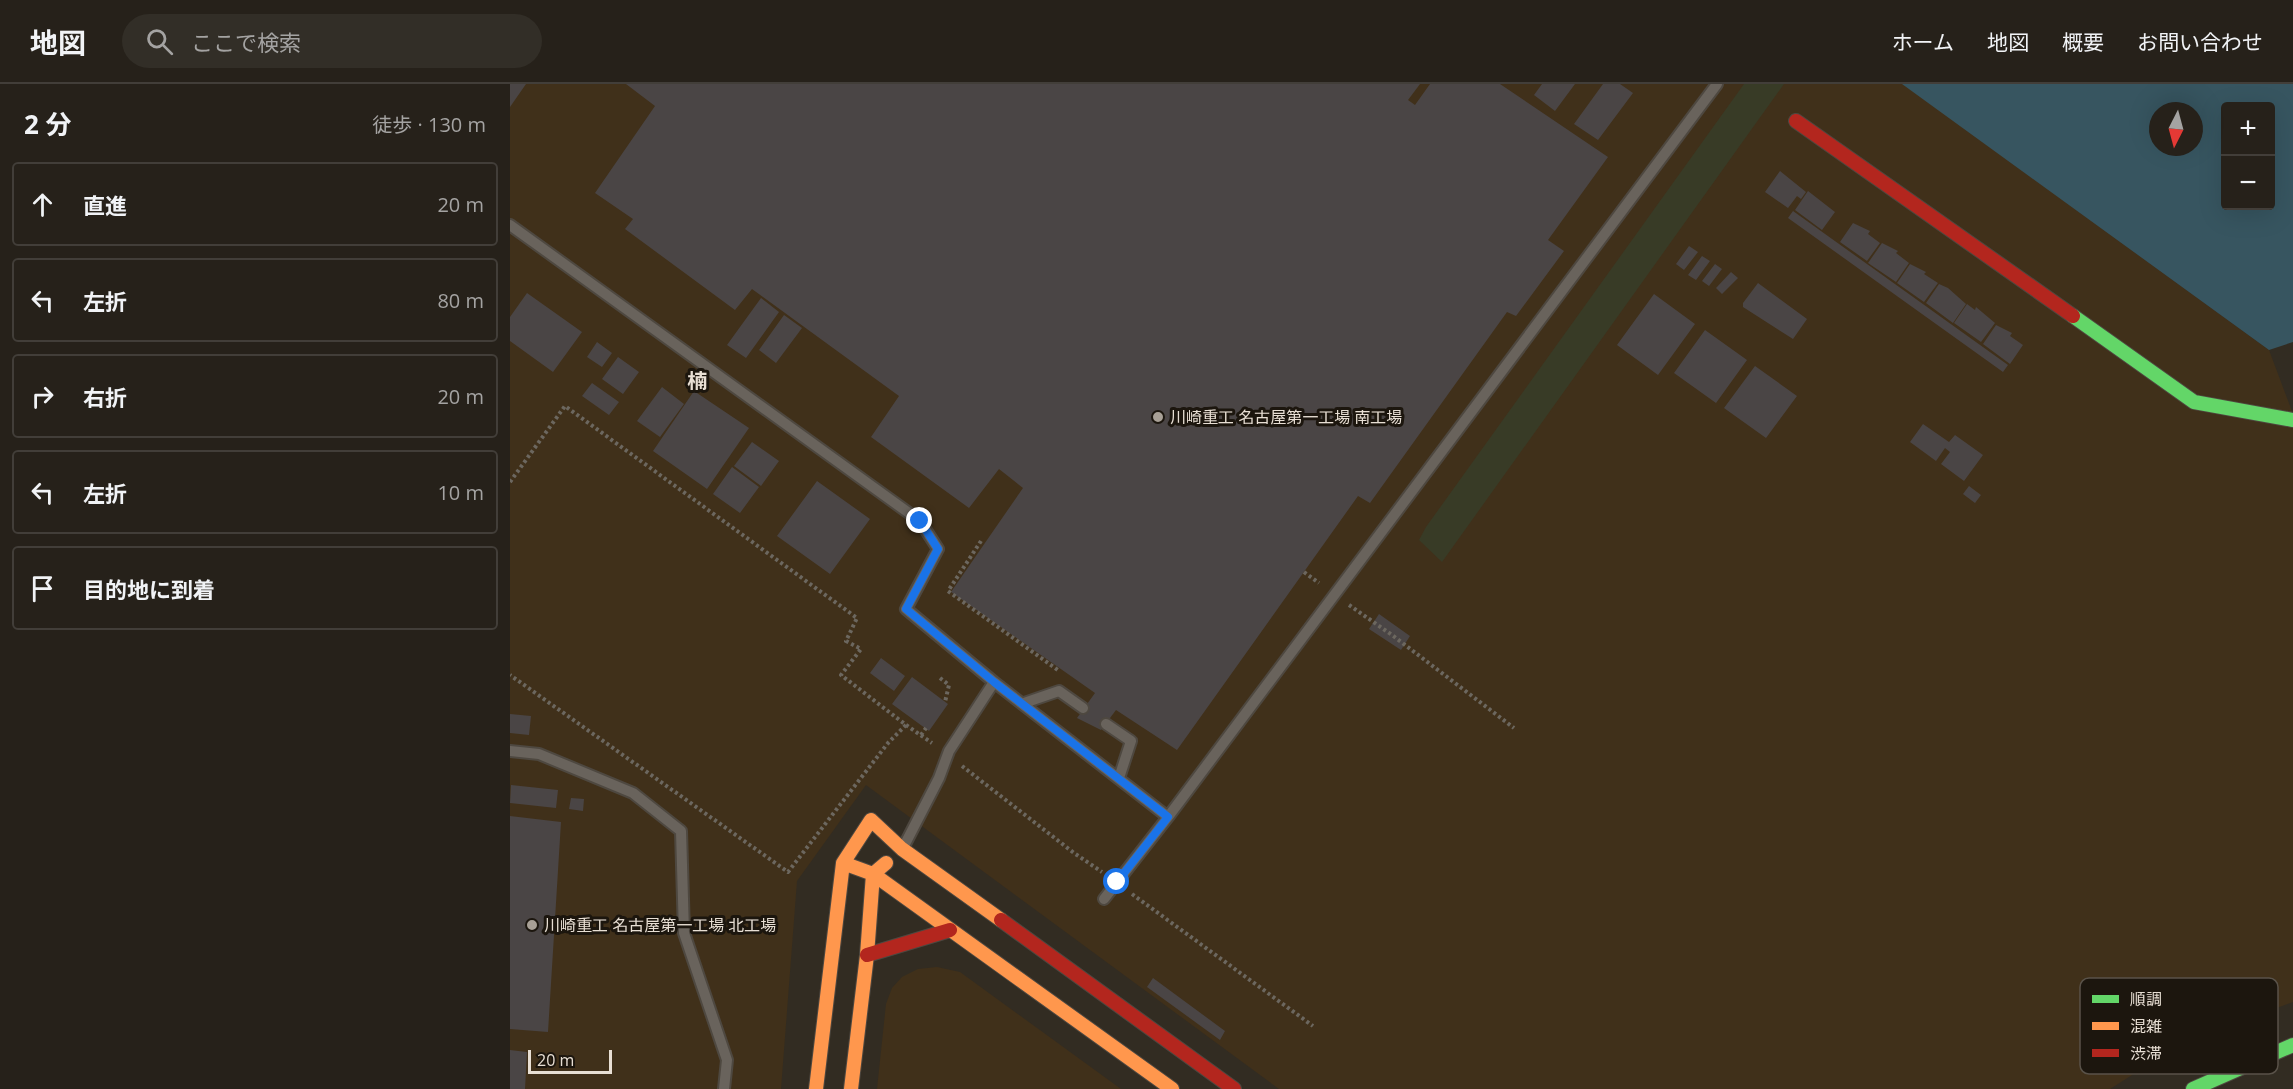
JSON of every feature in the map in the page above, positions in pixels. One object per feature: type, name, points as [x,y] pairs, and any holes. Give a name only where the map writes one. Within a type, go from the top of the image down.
[{"type":"street","points":[[1796,121],[2194,402],[2293,420]]},
{"type":"street","points":[[816,1089],[843,863],[870,820],[902,849],[1234,1089]]},
{"type":"street","points":[[851,1089],[867,955],[873,874],[902,849]]},
{"type":"street","points":[[843,863],[873,874],[1172,1089]]},
{"type":"street","points":[[867,955],[950,930]]},
{"type":"street","points":[[2278,1051],[2293,1044]]},
{"type":"street","points":[[2193,1089],[2226,1074]]},
{"type":"lane","points":[[1104,899],[1168,817],[1717,84]]},
{"type":"lane","points":[[510,225],[920,521],[938,549],[906,609],[994,682],[1168,817]]},
{"type":"lane","points":[[902,849],[939,778],[949,751],[994,682]]},
{"type":"lane","points":[[1024,703],[1059,691],[1083,708]]},
{"type":"lane","points":[[1106,724],[1131,741],[1119,778]]},
{"type":"lane","points":[[510,750],[539,754],[633,793],[681,831],[684,933],[727,1060],[724,1089]]},
{"type":"path","points":[[510,482],[565,406],[857,618],[846,641],[861,649],[840,675],[906,725],[788,872],[510,675]]},
{"type":"path","points":[[981,541],[948,591],[1069,678],[1059,691]]},
{"type":"path","points":[[1392,635],[1514,728]]},
{"type":"path","points":[[939,678],[949,686],[945,702]]},
{"type":"path","points":[[921,735],[926,728]]},
{"type":"shaded area","points":[[510,84],[1903,84],[2269,350],[2293,414],[2293,1002],[2278,1008],[2278,978],[2080,978],[2080,1074],[2134,1074],[2110,1089],[1279,1089],[866,785],[797,881],[781,1089],[510,1089]]},
{"type":"shaded area","points":[[937,967],[960,972],[1121,1089],[877,1089],[886,1004],[892,988],[902,977],[918,969]]},
{"type":"green space","points":[[1744,84],[1784,84],[1442,562],[1419,540],[1426,527]]},
{"type":"water","points":[[1902,84],[2293,84],[2293,342],[2269,350]]},
{"type":"building","points":[[510,84],[526,84],[510,107]]},
{"type":"building","name":"川崎重工 名古屋第一工場 南工場","points":[[626,84],[1420,84],[1408,100],[1415,105],[1430,84],[1500,84],[1608,157],[1548,240],[1564,251],[1516,316],[1507,312],[1370,503],[1358,496],[1177,750],[1116,710],[1101,730],[1077,718],[1095,693],[951,592],[1023,488],[999,469],[969,508],[871,437],[899,396],[752,289],[735,310],[625,229],[633,219],[595,193],[655,106]]},
{"type":"building","points":[[1542,84],[1575,84],[1555,111],[1534,95]]},
{"type":"building","points":[[1603,84],[1620,84],[1633,93],[1598,140],[1574,124]]},
{"type":"building","points":[[1780,171],[1806,192],[1801,199],[1797,196],[1788,208],[1765,192]]},
{"type":"building","points":[[1808,191],[1835,212],[1822,230],[1795,210]]},
{"type":"building","points":[[1793,211],[2008,365],[2003,372],[1788,218]]},
{"type":"building","points":[[1853,223],[1870,231],[1868,234],[1880,243],[1867,261],[1840,242]]},
{"type":"building","points":[[1882,243],[1898,251],[1896,253],[1909,263],[1896,282],[1868,263]]},
{"type":"building","points":[[1689,246],[1698,252],[1684,270],[1676,264]]},
{"type":"building","points":[[1702,256],[1710,261],[1696,280],[1688,275]]},
{"type":"building","points":[[1715,264],[1722,269],[1709,286],[1702,281]]},
{"type":"building","points":[[1910,264],[1926,272],[1924,274],[1938,283],[1924,302],[1897,283]]},
{"type":"building","points":[[1731,272],[1738,278],[1722,294],[1716,288]]},
{"type":"building","points":[[1758,283],[1807,319],[1793,339],[1743,307],[1743,303]]},
{"type":"building","points":[[1939,284],[1948,288],[1966,304],[1953,323],[1926,303]]},
{"type":"building","points":[[527,293],[582,332],[553,372],[510,341],[510,317]]},
{"type":"building","points":[[1654,294],[1695,324],[1658,375],[1617,345]]},
{"type":"building","points":[[761,298],[779,312],[746,358],[727,345]]},
{"type":"building","points":[[1967,304],[1975,310],[1976,307],[1995,323],[1981,342],[1954,323]]},
{"type":"building","points":[[784,315],[802,328],[776,363],[759,350]]},
{"type":"building","points":[[1996,325],[2012,333],[2010,336],[2023,345],[2010,364],[1983,344]]},
{"type":"building","points":[[1705,330],[1747,360],[1716,403],[1674,373]]},
{"type":"building","points":[[597,342],[612,353],[602,367],[587,357]]},
{"type":"building","points":[[618,357],[639,372],[623,394],[602,379]]},
{"type":"building","points":[[1755,366],[1797,396],[1766,438],[1724,408]]},
{"type":"building","points":[[592,383],[619,402],[609,415],[582,396]]},
{"type":"building","points":[[662,387],[684,404],[660,437],[637,421]]},
{"type":"building","points":[[694,391],[749,428],[707,489],[653,451]]},
{"type":"building","points":[[1923,424],[1949,442],[1955,435],[1983,455],[1964,481],[1941,464],[1950,452],[1945,448],[1936,461],[1910,442]]},
{"type":"building","points":[[752,442],[779,461],[761,486],[734,466]]},
{"type":"building","points":[[732,467],[759,487],[740,513],[713,494]]},
{"type":"building","points":[[817,481],[870,519],[830,574],[777,536]]},
{"type":"building","points":[[1969,486],[1981,495],[1975,503],[1963,494]]},
{"type":"building","points":[[1379,614],[1410,636],[1401,650],[1369,629]]},
{"type":"building","points":[[881,658],[905,676],[894,691],[870,673]]},
{"type":"building","points":[[912,677],[948,704],[929,731],[892,704]]},
{"type":"building","points":[[510,714],[531,716],[529,735],[510,733]]},
{"type":"building","points":[[511,785],[558,790],[556,808],[510,803]]},
{"type":"building","points":[[571,798],[584,799],[583,811],[569,809]]},
{"type":"building","name":"川崎重工 名古屋第一工場 北工場","points":[[510,816],[561,822],[548,1032],[510,1029]]},
{"type":"building","points":[[1153,978],[1225,1031],[1220,1040],[1147,987]]},
{"type":"building","points":[[510,1050],[527,1052],[525,1089],[510,1089]]},
{"type":"traffic: fast","points":[[2073,316],[2194,402],[2293,420]]},
{"type":"traffic: fast","points":[[2278,1052],[2293,1045]]},
{"type":"traffic: fast","points":[[2193,1089],[2227,1074]]},
{"type":"traffic: slow","points":[[816,1089],[843,863],[871,820],[902,849],[1001,920]]},
{"type":"traffic: slow","points":[[843,863],[873,874],[1172,1089]]},
{"type":"traffic: slow","points":[[851,1089],[867,955],[873,874],[886,863]]},
{"type":"traffic: jam","points":[[1796,121],[2073,316]]},
{"type":"traffic: jam","points":[[1001,920],[1234,1089]]},
{"type":"traffic: jam","points":[[867,955],[950,930]]},
{"type":"place","name":"川崎重工 名古屋第一工場 南工場","points":[[1158,417]]},
{"type":"place","name":"川崎重工 名古屋第一工場 北工場","points":[[532,925]]},
{"type":"district","name":"楠","points":[[697,380]]},
{"type":"route","points":[[920,521],[938,549],[906,609],[994,682],[1168,817],[1117,882]]}]
